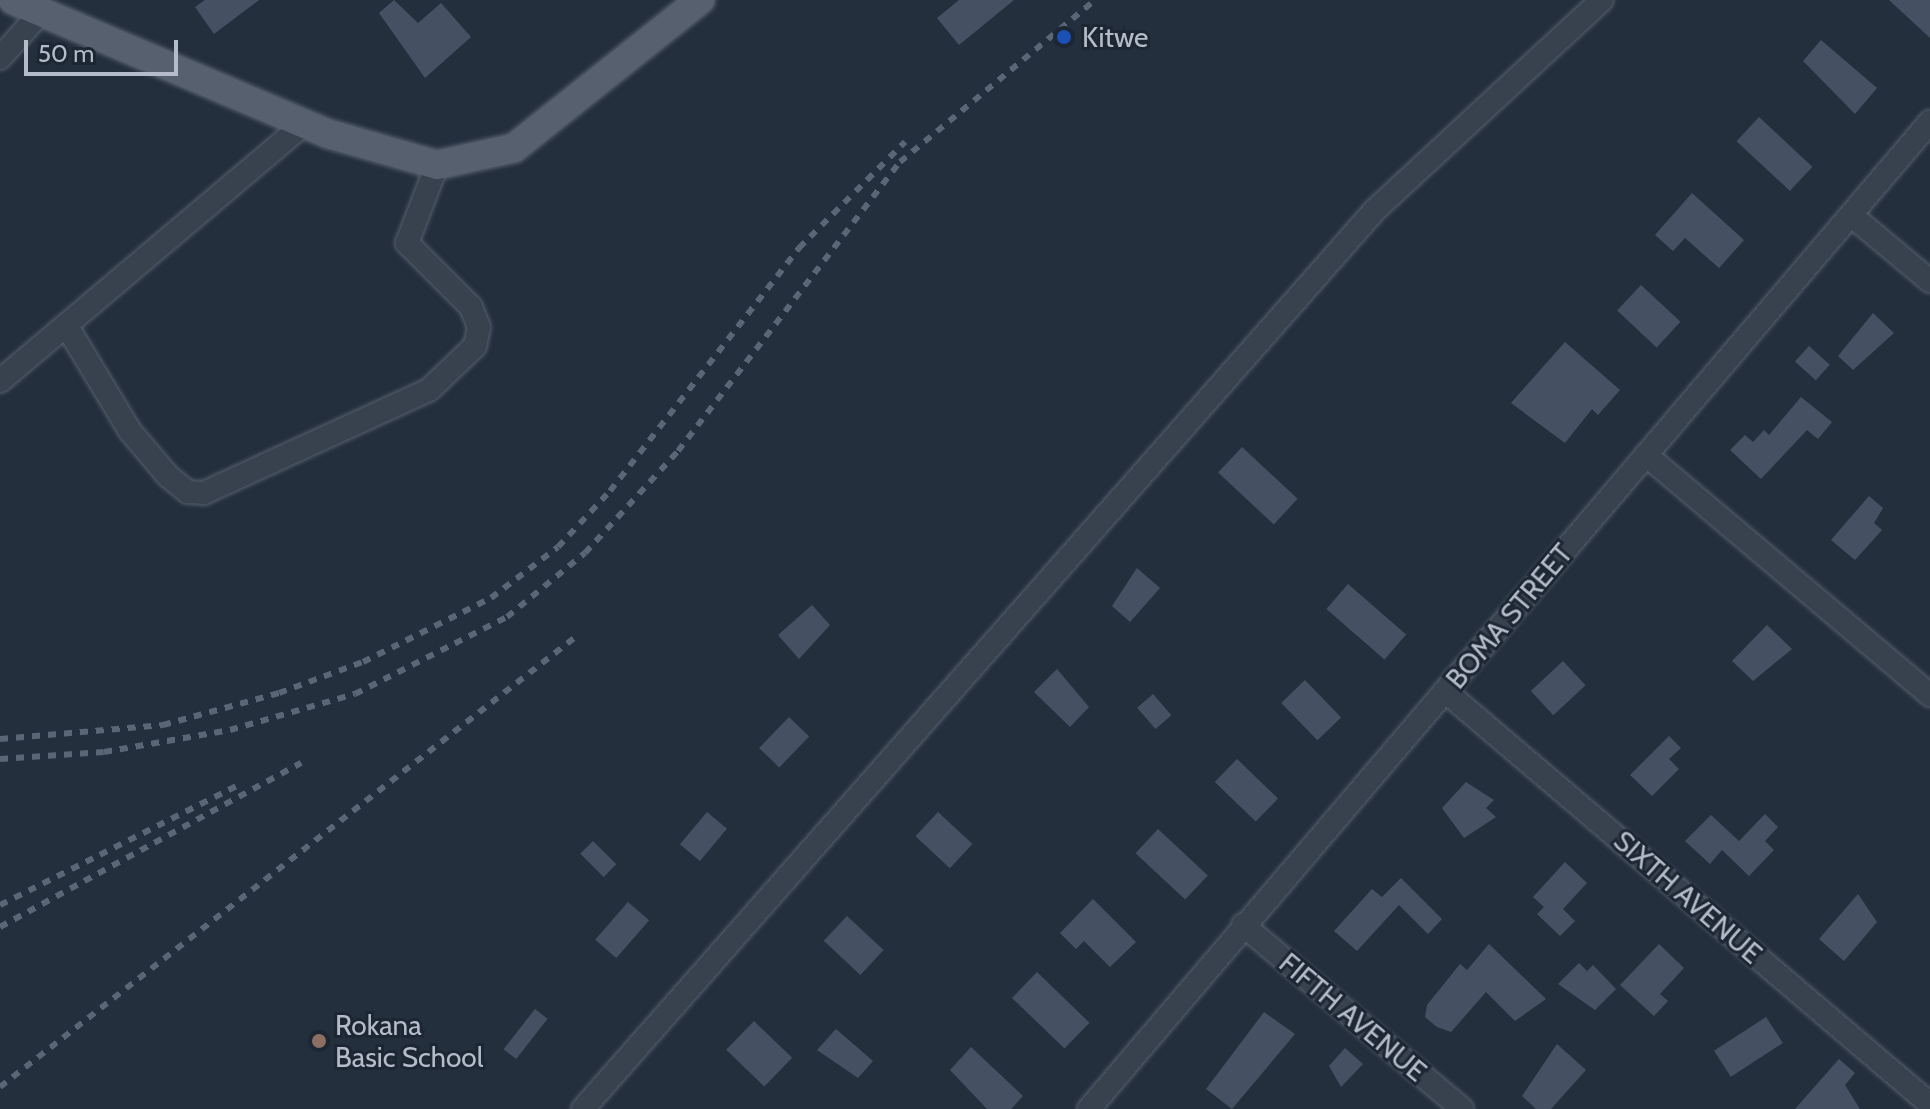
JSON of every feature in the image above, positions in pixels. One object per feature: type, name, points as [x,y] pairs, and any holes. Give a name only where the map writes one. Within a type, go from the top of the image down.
[{"type":"main road","points":[[31,4],[305,123],[437,165],[514,148],[700,0]]},
{"type":"street","points":[[583,1109],[1375,210],[1602,0]]},
{"type":"street","points":[[0,58],[31,4]]},
{"type":"street","name":"BOMA STREET","points":[[1089,1109],[1930,122]]},
{"type":"street","points":[[0,381],[305,123]]},
{"type":"street","points":[[66,325],[130,431],[168,476],[188,492],[204,493],[429,390],[475,346],[479,327],[471,307],[407,243],[437,165]]},
{"type":"street","points":[[1851,215],[1930,281]]},
{"type":"street","points":[[1646,455],[1930,695]]},
{"type":"street","name":"SIXTH AVENUE","points":[[1445,691],[1930,1104]]},
{"type":"street","name":"FIFTH AVENUE","points":[[1243,925],[1462,1109]]},
{"type":"building","points":[[205,0],[259,0],[214,34],[195,7]]},
{"type":"building","points":[[394,0],[418,23],[441,3],[471,37],[425,78],[379,13]]},
{"type":"building","points":[[959,0],[1014,0],[959,45],[937,18]]},
{"type":"building","points":[[1889,0],[1930,0],[1930,38]]},
{"type":"building","points":[[1821,40],[1877,88],[1855,114],[1803,61]]},
{"type":"building","points":[[1759,117],[1812,167],[1790,191],[1736,141]]},
{"type":"building","points":[[1692,193],[1744,240],[1719,268],[1685,238],[1673,251],[1655,235]]},
{"type":"building","points":[[1641,285],[1680,322],[1657,347],[1617,311]]},
{"type":"building","points":[[1873,313],[1894,333],[1853,370],[1838,356]]},
{"type":"building","points":[[1565,342],[1620,390],[1598,415],[1592,409],[1565,443],[1511,403]]},
{"type":"building","points":[[1809,346],[1830,365],[1816,380],[1795,362]]},
{"type":"building","points":[[1801,397],[1832,422],[1818,439],[1807,430],[1761,479],[1730,450],[1745,435],[1753,442],[1764,430],[1769,435]]},
{"type":"building","points":[[1242,447],[1298,499],[1274,524],[1218,473]]},
{"type":"building","points":[[1869,496],[1883,508],[1874,523],[1882,530],[1855,560],[1831,540]]},
{"type":"building","points":[[1137,568],[1160,588],[1130,622],[1112,606]]},
{"type":"building","points":[[1348,584],[1406,635],[1384,659],[1326,609]]},
{"type":"building","points":[[812,605],[830,625],[799,659],[778,635]]},
{"type":"building","points":[[1767,625],[1792,649],[1753,681],[1732,661]]},
{"type":"building","points":[[1563,661],[1586,685],[1553,715],[1531,691]]},
{"type":"building","points":[[1057,669],[1089,707],[1070,727],[1034,692]]},
{"type":"building","points":[[1305,680],[1341,717],[1317,740],[1281,703]]},
{"type":"building","points":[[1153,694],[1171,715],[1156,729],[1137,708]]},
{"type":"building","points":[[789,717],[809,736],[779,767],[759,748]]},
{"type":"building","points":[[1669,736],[1681,748],[1669,759],[1679,769],[1652,796],[1630,775]]},
{"type":"building","points":[[1237,759],[1278,799],[1256,822],[1215,782]]},
{"type":"building","points":[[1466,782],[1494,800],[1486,808],[1496,817],[1464,838],[1442,808]]},
{"type":"building","points":[[707,812],[727,829],[700,861],[680,844]]},
{"type":"building","points":[[938,812],[972,844],[950,868],[915,836]]},
{"type":"building","points":[[1765,814],[1778,827],[1765,841],[1774,850],[1749,876],[1722,850],[1710,864],[1685,841],[1711,815],[1739,841]]},
{"type":"building","points":[[1158,829],[1208,875],[1185,900],[1135,853]]},
{"type":"building","points":[[593,841],[616,864],[604,877],[580,854]]},
{"type":"building","points":[[1565,862],[1587,883],[1563,909],[1575,921],[1560,936],[1537,914],[1544,907],[1533,897]]},
{"type":"building","points":[[1401,878],[1442,919],[1428,934],[1399,905],[1357,951],[1334,931],[1372,889],[1382,897]]},
{"type":"building","points":[[1858,894],[1877,922],[1844,961],[1819,939]]},
{"type":"building","points":[[1093,899],[1136,942],[1110,967],[1084,941],[1076,949],[1060,933]]},
{"type":"building","points":[[628,902],[649,920],[616,958],[595,940]]},
{"type":"building","points":[[847,916],[884,950],[860,975],[824,941]]},
{"type":"building","points":[[1489,944],[1546,999],[1515,1021],[1486,992],[1451,1032],[1437,1027],[1425,1017],[1427,1005],[1460,964],[1467,970]]},
{"type":"building","points":[[1659,944],[1684,968],[1660,994],[1668,1001],[1654,1016],[1620,985]]},
{"type":"building","points":[[1579,963],[1587,971],[1593,965],[1616,989],[1595,1010],[1558,984]]},
{"type":"building","points":[[1037,972],[1090,1023],[1065,1049],[1012,998]]},
{"type":"building","points":[[535,1009],[548,1019],[516,1059],[504,1049]]},
{"type":"building","points":[[1264,1012],[1295,1034],[1232,1109],[1206,1089]]},
{"type":"building","points":[[1766,1017],[1783,1043],[1731,1077],[1714,1051]]},
{"type":"building","points":[[754,1021],[792,1058],[764,1087],[726,1050]]},
{"type":"building","points":[[836,1029],[873,1061],[858,1078],[817,1050]]},
{"type":"building","points":[[1557,1044],[1586,1070],[1551,1109],[1536,1109],[1522,1096]]},
{"type":"building","points":[[971,1047],[1023,1096],[1011,1109],[987,1109],[950,1070]]},
{"type":"building","points":[[1345,1048],[1363,1064],[1341,1087],[1329,1066]]},
{"type":"building","points":[[1839,1059],[1855,1073],[1845,1085],[1860,1109],[1795,1109]]},
{"type":"railway","points":[[0,759],[104,752],[230,730],[355,694],[507,617],[585,553],[678,451],[900,162],[1095,0]]},
{"type":"railway","points":[[0,739],[163,725],[279,693],[363,662],[491,598],[558,547],[610,491],[799,248],[905,142]]},
{"type":"railway","points":[[0,1087],[578,635]]},
{"type":"railway","points":[[0,927],[301,763]]},
{"type":"railway","points":[[0,905],[239,785]]},
{"type":"place","name":"Kitwe","points":[[1064,37]]},
{"type":"place","name":"Rokana Basic School","points":[[319,1041]]}]
